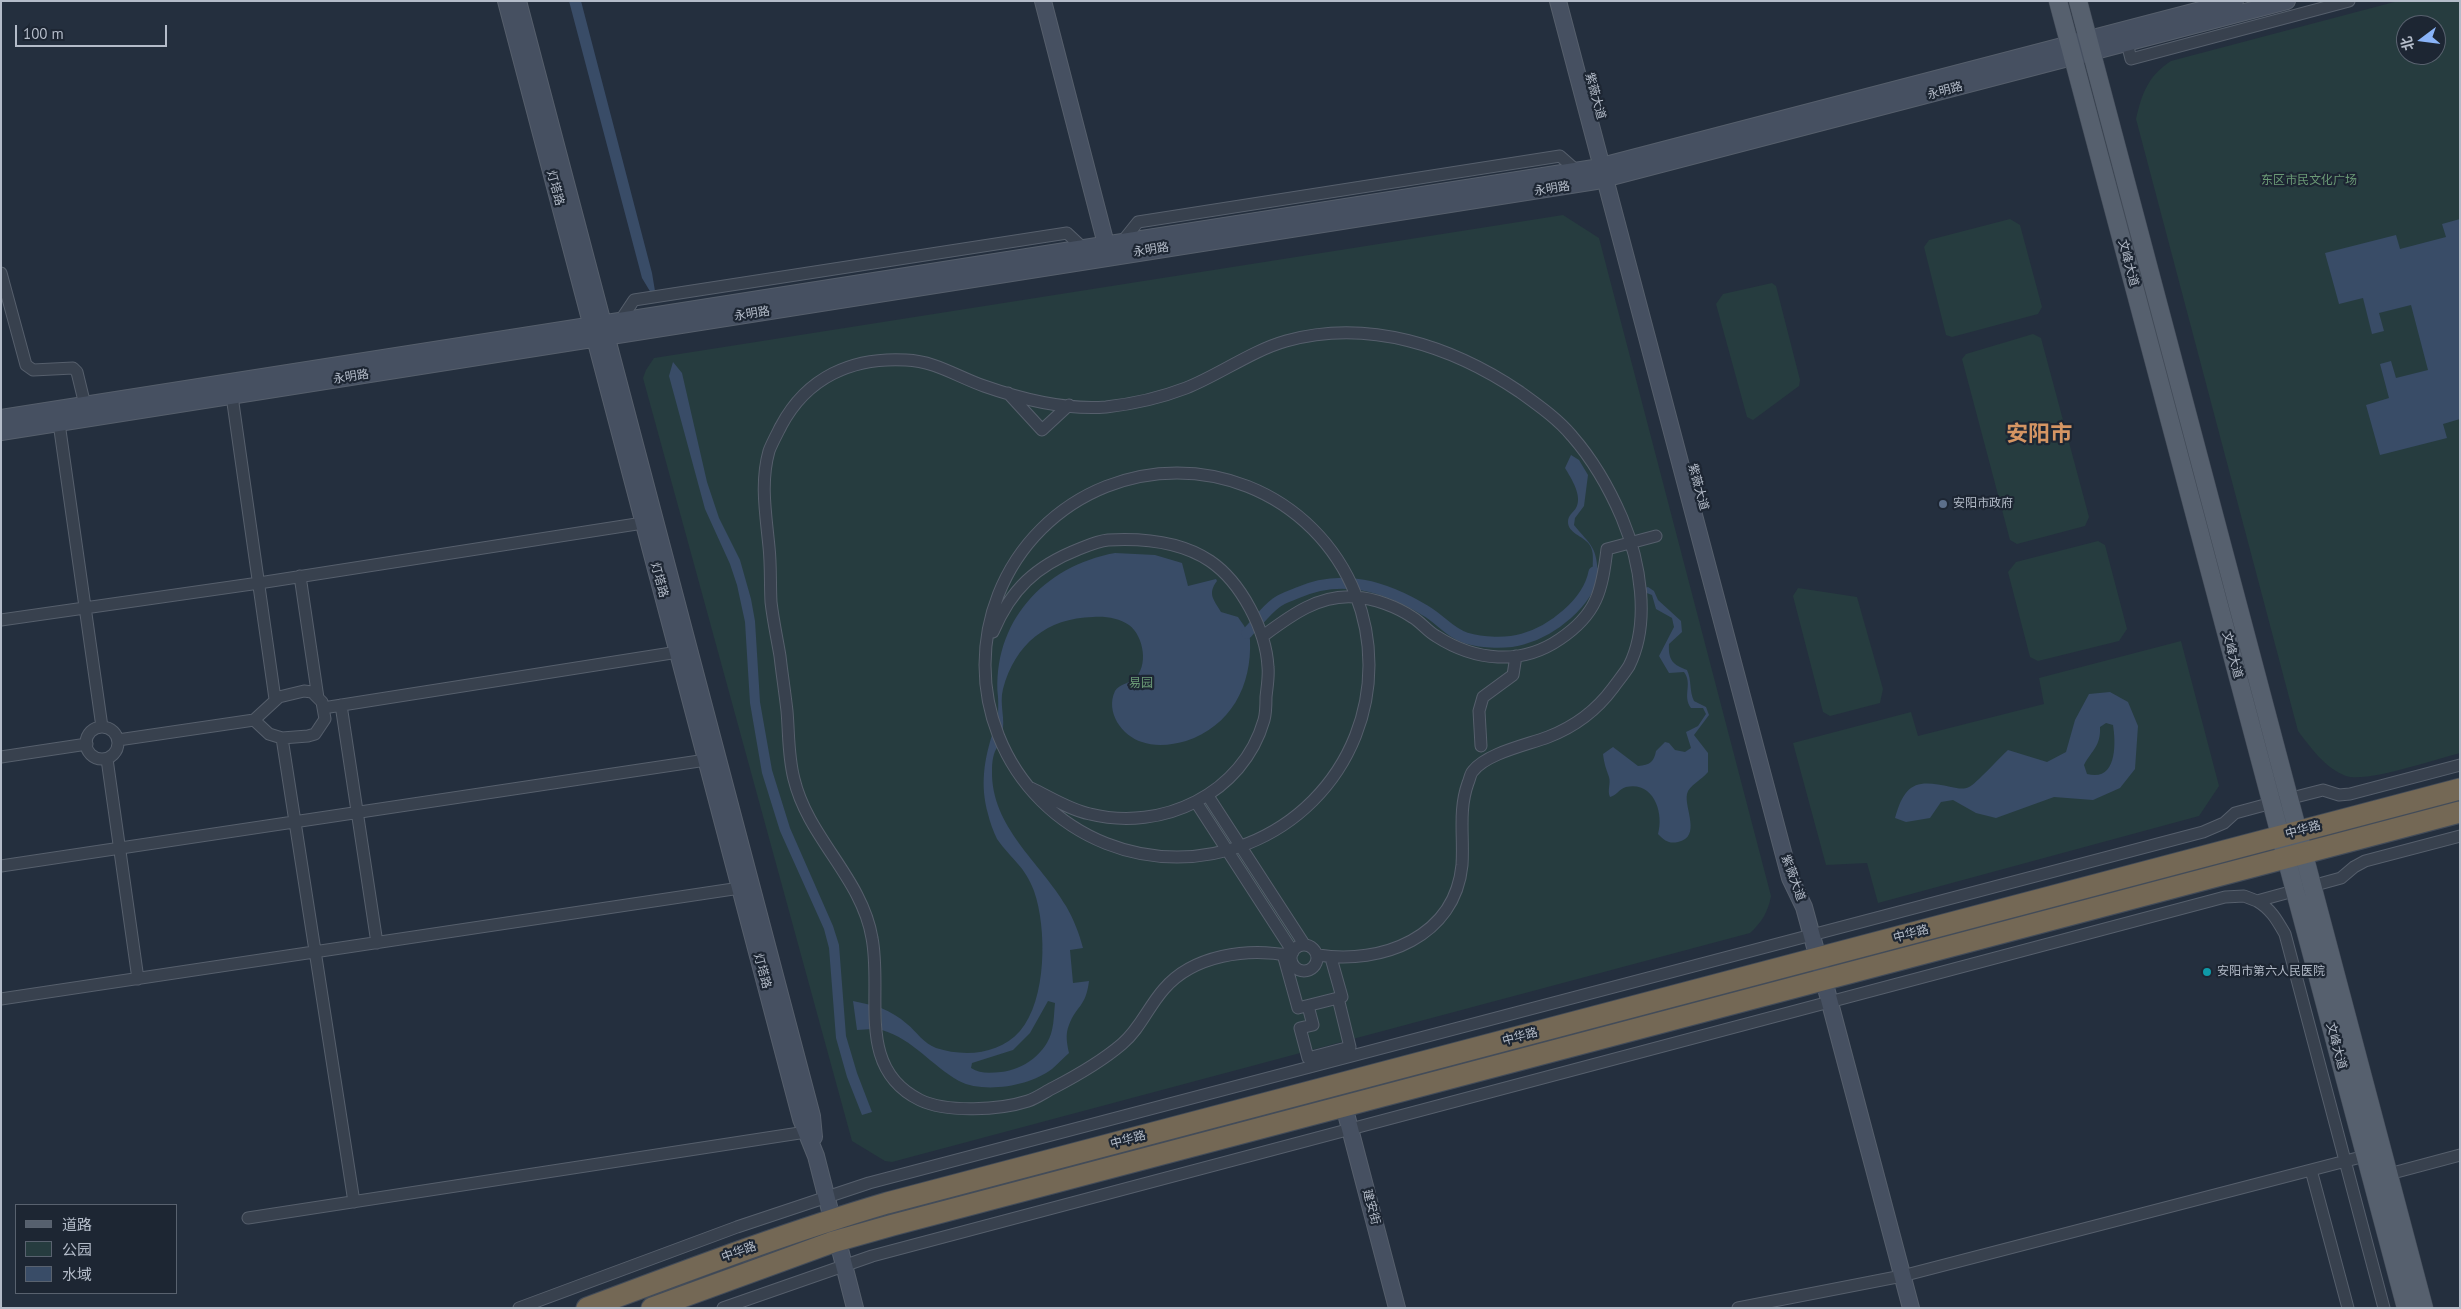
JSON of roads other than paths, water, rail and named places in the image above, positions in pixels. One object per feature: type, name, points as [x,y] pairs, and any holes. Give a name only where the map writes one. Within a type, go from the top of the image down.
[{"type":"highway","name":"中华路","points":[[587,1308],[832,1219],[2460,789]]},
{"type":"highway","name":"中华路","points":[[652,1308],[837,1241],[2460,812]]},
{"type":"main road","name":"文峰大道","points":[[2058,1],[2272,803],[2289,834],[2295,855],[2312,886],[2424,1308]]},
{"type":"main road","name":"文峰大道","points":[[2078,1],[2289,799],[2289,834]]},
{"type":"main road","name":"文峰大道","points":[[2295,855],[2295,891],[2406,1308]]},
{"type":"street","name":"灯塔路","points":[[506,1],[599,331],[812,1116],[816,1156],[855,1308]]},
{"type":"street","name":"灯塔路","points":[[518,1],[644,523],[806,1132],[816,1156]]},
{"type":"street","points":[[1043,1],[1114,243]]},
{"type":"street","points":[[1053,1],[1114,243]]},
{"type":"street","name":"紫薇大道","points":[[1558,1],[1609,171],[1801,875],[1804,908],[1911,1308]]},
{"type":"street","name":"紫薇大道","points":[[1570,1],[1609,171]]},
{"type":"street","name":"永明路","points":[[1,418],[599,331],[1609,171],[2090,46],[2235,1]]},
{"type":"street","name":"永明路","points":[[2090,46],[2127,44],[2288,1]]},
{"type":"street","points":[[2127,44],[2131,59],[2349,1]]},
{"type":"street","name":"永明路","points":[[1,432],[232,396],[599,331],[620,321],[1577,171],[1609,171]]},
{"type":"street","points":[[1,273],[26,365],[33,370],[73,368],[77,372],[85,406]]},
{"type":"street","points":[[1289,954],[1242,953],[1198,963],[1166,985],[1129,1039],[1090,1069],[1029,1101],[991,1108],[947,1108],[917,1099],[890,1075],[880,1058],[876,1036],[876,984],[872,935],[857,894],[819,835],[798,797],[790,761],[787,712],[771,605],[771,565],[764,491],[770,448],[791,408],[815,382],[855,364],[908,360],[946,369],[982,386],[1034,400],[1091,408],[1133,404],[1186,388],[1284,342],[1340,332],[1406,339],[1452,353],[1494,375],[1548,413],[1570,433],[1596,469],[1617,507],[1632,542],[1641,598],[1638,638],[1629,665],[1610,693],[1590,714],[1553,735],[1495,755],[1472,771],[1463,800],[1462,865],[1455,898],[1439,921],[1418,938],[1388,951],[1356,958],[1331,958],[1318,955]]},
{"type":"street","points":[[1008,393],[1042,430],[1069,405]]},
{"type":"street","points":[[232,396],[275,699]]},
{"type":"street","points":[[59,423],[102,727]]},
{"type":"street","points":[[1173,474],[1210,476],[1237,483],[1270,497],[1296,513],[1319,534],[1338,557],[1348,576],[1355,596],[1362,613],[1369,654],[1365,703],[1358,733],[1343,764],[1323,792],[1292,819],[1251,844],[1200,857],[1158,859],[1125,852],[1092,838],[1065,823],[1041,803],[1010,758],[992,722],[987,698],[986,653],[994,606],[1009,571],[1035,529],[1061,508],[1116,483],[1144,477],[1173,474]]},
{"type":"street","points":[[1,620],[259,583],[644,523]]},
{"type":"street","points":[[1259,626],[1320,601],[1355,596],[1381,603],[1413,617],[1435,636],[1462,650],[1497,659],[1532,653],[1554,644],[1570,632],[1594,607],[1604,578],[1606,549],[1656,536]]},
{"type":"street","points":[[986,653],[1005,606],[1023,584],[1054,559],[1101,540],[1138,538],[1174,545],[1210,561],[1232,582],[1259,626],[1268,668],[1264,719],[1245,760],[1208,796],[1177,811],[1141,819],[1090,814],[1030,787]]},
{"type":"street","points":[[254,720],[269,734],[282,738],[315,734],[324,719],[300,576]]},
{"type":"street","points":[[118,740],[254,720],[275,699],[290,693],[312,692],[320,703],[341,705],[678,652]]},
{"type":"street","points":[[1481,746],[1479,711],[1483,696],[1513,675],[1516,656]]},
{"type":"street","points":[[341,705],[377,943]]},
{"type":"street","points":[[102,727],[110,729],[118,740],[116,752],[107,758],[92,756],[87,744],[91,732],[102,727]]},
{"type":"street","points":[[282,738],[354,1202]]},
{"type":"street","points":[[1,757],[87,744]]},
{"type":"street","points":[[107,758],[138,978]]},
{"type":"street","points":[[1,866],[706,760]]},
{"type":"street","points":[[519,1308],[737,1227],[869,1183],[2203,832],[2224,823],[2235,813],[2272,803],[2323,790],[2339,795],[2350,794],[2460,765]]},
{"type":"street","points":[[1208,796],[1304,944]]},
{"type":"street","points":[[1196,802],[1289,954],[1292,965],[1300,971],[1309,971],[1316,964],[1318,955],[1313,947],[1304,944],[1295,947],[1289,954]]},
{"type":"street","points":[[2257,901],[2342,878],[2354,867],[2366,861],[2460,836]]},
{"type":"street","points":[[1,999],[740,888]]},
{"type":"street","points":[[723,1308],[881,1254],[2225,897],[2244,896],[2267,907],[2276,917],[2285,934],[2384,1308]]},
{"type":"street","points":[[1289,954],[1298,1008],[1342,997],[1331,958]]},
{"type":"street","points":[[1308,1006],[1313,1025],[1300,1028],[1308,1058],[1350,1047],[1338,998]]},
{"type":"street","name":"建安街","points":[[1344,1106],[1398,1308]]},
{"type":"street","points":[[248,1218],[806,1132]]},
{"type":"street","points":[[2388,1174],[2460,1155]]},
{"type":"street","points":[[1738,1308],[1902,1276],[2365,1156]]},
{"type":"street","points":[[2311,1170],[2348,1308]]},
{"type":"water","points":[[569,1],[581,1],[652,273],[657,303],[642,278]]},
{"type":"water","points":[[2460,219],[2460,419],[2443,424],[2447,438],[2380,455],[2366,405],[2389,398],[2380,364],[2391,361],[2396,378],[2428,370],[2411,305],[2379,313],[2384,331],[2372,334],[2363,298],[2339,304],[2325,253],[2396,235],[2400,249],[2446,237],[2442,224]]},
{"type":"water","points":[[673,362],[682,373],[707,482],[719,518],[740,560],[751,599],[755,621],[760,702],[772,770],[790,828],[833,926],[839,945],[846,1036],[857,1073],[872,1112],[862,1115],[847,1077],[836,1038],[829,948],[824,929],[780,831],[762,773],[750,703],[745,622],[737,585],[730,564],[705,509],[669,376]]},
{"type":"water","points":[[1571,455],[1579,460],[1588,475],[1584,506],[1575,518],[1574,525],[1592,546],[1596,557],[1598,573],[1593,570],[1591,547],[1570,529],[1568,522],[1578,503],[1575,487],[1565,468]]},
{"type":"water","points":[[1115,553],[1155,555],[1182,563],[1188,586],[1216,579],[1217,581],[1212,593],[1216,604],[1221,612],[1238,617],[1250,637],[1250,657],[1247,673],[1236,702],[1227,715],[1215,725],[1202,734],[1186,741],[1158,745],[1147,744],[1135,739],[1122,729],[1117,722],[1112,707],[1112,699],[1115,691],[1134,679],[1142,667],[1143,652],[1138,636],[1129,625],[1116,619],[1098,617],[1076,619],[1061,622],[1035,636],[1016,659],[1008,673],[1003,689],[1002,734],[998,721],[998,670],[1004,645],[1013,622],[1027,602],[1045,585],[1066,571],[1089,560]]},
{"type":"water","points":[[1648,587],[1654,591],[1658,600],[1681,621],[1682,632],[1669,644],[1669,654],[1675,664],[1687,670],[1694,701],[1706,707],[1709,715],[1694,735],[1708,753],[1708,772],[1688,791],[1687,800],[1691,828],[1685,839],[1675,843],[1667,841],[1658,834],[1658,808],[1655,800],[1644,789],[1636,786],[1626,787],[1610,797],[1609,780],[1603,754],[1613,747],[1638,766],[1651,762],[1656,751],[1665,742],[1669,743],[1675,750],[1685,752],[1691,748],[1686,732],[1698,726],[1706,714],[1703,708],[1691,708],[1688,704],[1688,681],[1684,672],[1669,673],[1659,656],[1674,627],[1672,618],[1656,609],[1652,595],[1644,592],[1644,588]]},
{"type":"water","points":[[2110,692],[2128,702],[2138,726],[2135,769],[2120,788],[2093,800],[2054,797],[1996,818],[1976,813],[1953,800],[1941,802],[1930,818],[1906,822],[1895,818],[1903,797],[1914,786],[1929,784],[1967,788],[1977,781],[2008,750],[2047,762],[2066,752],[2075,720],[2089,694]],"holes":[[[2106,723],[2113,725],[2114,751],[2109,767],[2097,775],[2087,774],[2084,765],[2099,739],[2100,727]]]},
{"type":"water","points":[[993,732],[998,746],[993,758],[992,771],[994,791],[999,810],[1008,827],[1055,890],[1074,921],[1083,948],[1070,950],[1073,983],[1089,981],[1086,996],[1068,1028],[1069,1053],[1052,1069],[1032,1080],[1007,1086],[981,1087],[959,1081],[913,1046],[882,1030],[881,1008],[901,1019],[931,1046],[958,1053],[981,1052],[1002,1045],[1020,1031],[1029,1018],[1040,983],[1042,963],[1041,924],[1038,906],[1030,882],[1022,869],[997,839],[989,817],[984,793],[984,773]],"holes":[[[1048,1001],[1055,1003],[1053,1027],[1049,1038],[1045,1046],[1033,1059],[1009,1071],[989,1073],[971,1068],[972,1063],[1013,1050],[1030,1033]]]},
{"type":"water","points":[[853,1001],[871,1005],[872,1029],[857,1030]]},
{"type":"waterway","points":[[1247,633],[1268,610],[1283,598],[1314,587],[1347,583],[1379,589],[1411,602],[1431,614],[1460,636],[1479,641],[1517,641],[1545,630],[1567,614],[1577,605],[1594,572]]},
{"type":"place","name":"安阳市政府","points":[[1943,504]]},
{"type":"place","name":"安阳市第六人民医院","points":[[2207,972]]},
{"type":"district","name":"安阳市","points":[[2039,435]]},
{"type":"park label","name":"东区市民文化广场","points":[[2309,181]]},
{"type":"park label","name":"易园","points":[[1141,684]]}]
